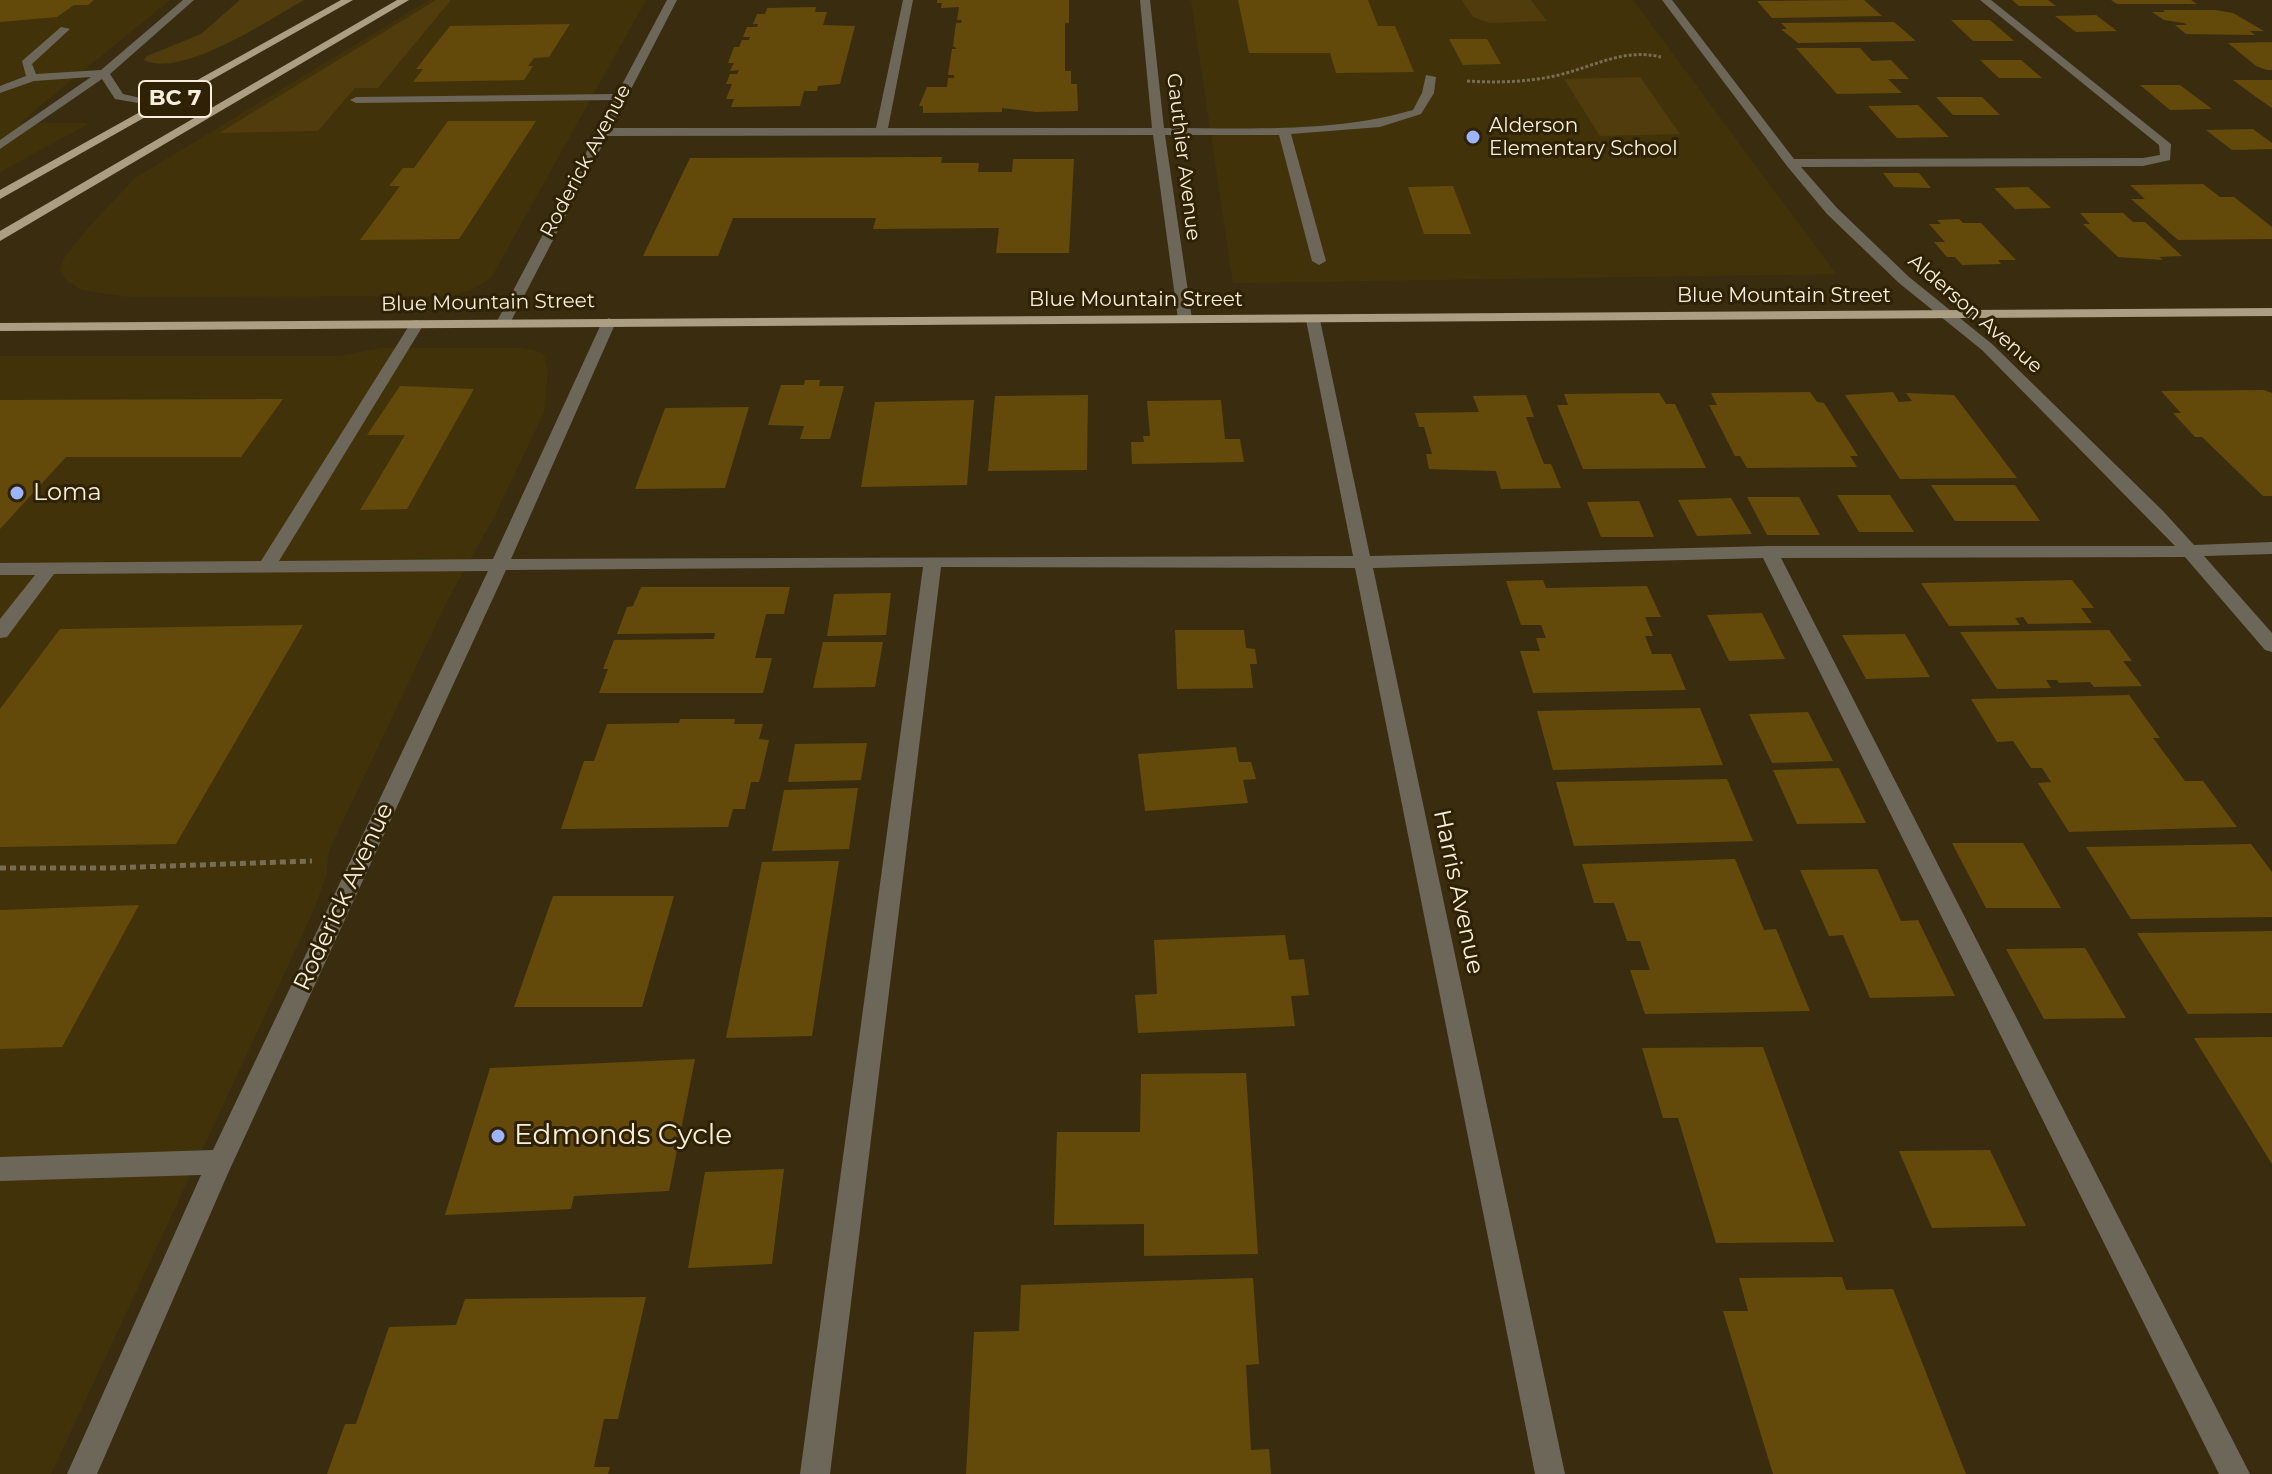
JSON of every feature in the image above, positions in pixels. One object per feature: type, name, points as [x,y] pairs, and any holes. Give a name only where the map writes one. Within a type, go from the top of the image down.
[{"type":"main road","name":"BC 7","points":[[0,195],[348,0]]},
{"type":"main road","name":"BC 7","points":[[0,237],[404,0]]},
{"type":"main road","name":"Blue Mountain Street","points":[[0,327],[2272,312]]},
{"type":"street","points":[[0,145],[104,73],[189,0]]},
{"type":"street","name":"Roderick Avenue","points":[[503,323],[672,0]]},
{"type":"street","points":[[881,133],[908,0]]},
{"type":"street","name":"Gauthier Avenue","points":[[1145,0],[1158,129],[1185,319]]},
{"type":"street","name":"Alderson Avenue","points":[[1667,0],[1791,163],[1832,211],[1944,315],[1987,347],[2189,551],[2272,645]]},
{"type":"street","points":[[1791,163],[2143,162],[2166,157],[2165,144],[1985,0]]},
{"type":"street","points":[[32,78],[26,63],[65,29]]},
{"type":"street","points":[[0,90],[32,78],[104,73]]},
{"type":"street","points":[[104,73],[119,97],[163,106]]},
{"type":"street","points":[[601,132],[1284,131],[1380,123],[1417,112],[1428,93],[1430,77]]},
{"type":"street","points":[[356,100],[619,97]]},
{"type":"street","points":[[1284,131],[1319,261]]},
{"type":"street","points":[[0,132],[20,132]]},
{"type":"street","name":"Harris Avenue","points":[[1313,320],[1550,1474]]},
{"type":"street","name":"Roderick Avenue","points":[[82,1474],[220,1162],[499,566],[609,322]]},
{"type":"street","points":[[266,567],[417,324]]},
{"type":"street","points":[[0,569],[933,561],[1425,562],[1769,552],[2148,553],[2272,548]]},
{"type":"street","points":[[1769,552],[2235,1474]]},
{"type":"street","points":[[815,1474],[933,561]]},
{"type":"street","points":[[0,632],[49,569]]},
{"type":"street","points":[[0,1169],[220,1162]]},
{"type":"path","points":[[1454,81],[1523,81],[1562,74],[1602,59],[1642,55],[1658,55],[1669,63]]},
{"type":"path","points":[[0,868],[110,868],[311,861]]},
{"type":"shaded area","points":[[0,0],[170,0],[19,123],[90,123],[0,172]]},
{"type":"shaded area","points":[[240,0],[304,0],[202,54],[160,64],[144,60],[201,34]]},
{"type":"shaded area","points":[[429,0],[646,0],[491,278],[471,290],[433,296],[128,297],[82,290],[66,280],[60,270],[64,258],[135,178]]},
{"type":"shaded area","points":[[436,0],[451,0],[378,88],[355,88],[318,131],[219,133]]},
{"type":"shaded area","name":"Alderson Elementary School","points":[[1191,0],[1633,0],[1836,274],[1233,283]]},
{"type":"shaded area","points":[[1462,0],[1531,0],[1547,21],[1490,23],[1473,17]]},
{"type":"shaded area","points":[[1640,77],[1680,134],[1600,136],[1564,79]]},
{"type":"shaded area","points":[[381,348],[522,348],[540,352],[544,355],[548,371],[544,412],[494,517],[448,599],[335,838],[328,854],[327,874],[313,912],[51,1474],[0,1474],[0,356],[339,356]]},
{"type":"building","points":[[0,0],[94,0],[88,5],[74,5],[57,17],[0,22]]},
{"type":"building","points":[[937,0],[1069,0],[1069,23],[1065,23],[1065,71],[1071,71],[1071,84],[1077,84],[1078,111],[1036,112],[1002,108],[1002,112],[923,113],[923,106],[919,106],[927,87],[947,87],[948,78],[954,78],[954,75],[948,75],[952,49],[957,49],[953,46],[956,23],[962,20],[957,20],[959,7],[941,8],[942,3],[937,3]]},
{"type":"building","points":[[1238,0],[1368,0],[1378,26],[1395,26],[1414,72],[1336,73],[1330,53],[1249,53]]},
{"type":"building","points":[[1864,0],[1882,16],[1772,18],[1757,1]]},
{"type":"building","points":[[2012,0],[2048,0],[2056,6],[2019,6]]},
{"type":"building","points":[[2111,0],[2191,0],[2197,4],[2117,4]]},
{"type":"building","points":[[816,7],[815,12],[827,12],[823,25],[855,26],[840,84],[818,86],[817,91],[804,91],[800,106],[731,107],[734,99],[726,99],[732,84],[726,84],[730,74],[737,74],[739,70],[730,71],[734,63],[728,63],[734,47],[739,47],[742,40],[749,40],[750,37],[743,37],[747,27],[757,27],[758,24],[753,24],[757,14],[765,14],[767,8]]},
{"type":"building","points":[[2163,10],[2233,13],[2264,31],[2250,31],[2255,35],[2186,34],[2175,25],[2187,25],[2184,23],[2164,20],[2152,12],[2165,12]]},
{"type":"building","points":[[2096,15],[2117,31],[2076,32],[2055,16]]},
{"type":"building","points":[[1951,20],[1990,20],[2014,41],[1973,41]]},
{"type":"building","points":[[1894,22],[1916,41],[1798,43],[1781,29],[1787,29],[1781,23]]},
{"type":"building","points":[[570,24],[549,57],[534,58],[528,66],[533,66],[524,80],[413,82],[423,69],[416,69],[450,26]]},
{"type":"building","points":[[1449,39],[1487,39],[1501,64],[1463,65]]},
{"type":"building","points":[[2272,42],[2272,70],[2256,66],[2228,43]]},
{"type":"building","points":[[1796,48],[1860,48],[1872,61],[1891,60],[1909,79],[1888,79],[1902,93],[1837,94]]},
{"type":"building","points":[[1980,60],[2021,60],[2042,78],[1999,78]]},
{"type":"building","points":[[2233,80],[2272,80],[2272,108],[2256,97]]},
{"type":"building","points":[[2140,85],[2180,85],[2212,109],[2170,110]]},
{"type":"building","points":[[1936,97],[1982,97],[2000,115],[1953,115]]},
{"type":"building","points":[[1918,105],[1949,137],[1897,138],[1868,106]]},
{"type":"building","points":[[448,121],[536,121],[459,239],[360,240],[400,186],[389,186],[403,168],[414,168]]},
{"type":"building","points":[[2253,129],[2272,143],[2272,149],[2232,150],[2206,130]]},
{"type":"building","points":[[942,157],[941,163],[979,163],[978,172],[1012,172],[1013,159],[1074,159],[1069,253],[996,253],[999,228],[873,229],[876,218],[733,218],[718,256],[643,256],[690,158]]},
{"type":"building","points":[[1883,173],[1919,173],[1931,188],[1894,187]]},
{"type":"building","points":[[2203,184],[2220,197],[2234,197],[2272,227],[2272,239],[2178,240],[2131,199],[2145,199],[2130,185]]},
{"type":"building","points":[[1453,186],[1471,234],[1424,234],[1408,187]]},
{"type":"building","points":[[2028,187],[2051,208],[2015,209],[1994,188]]},
{"type":"building","points":[[2080,213],[2123,213],[2133,222],[2145,222],[2182,256],[2159,257],[2163,260],[2118,257],[2083,224],[2090,224]]},
{"type":"building","points":[[1959,219],[1963,223],[1981,223],[2016,260],[1998,260],[2001,264],[1962,265],[1955,257],[1947,257],[1934,242],[1945,242],[1929,224],[1941,224],[1937,220]]},
{"type":"building","points":[[805,380],[820,380],[819,386],[844,386],[830,439],[800,439],[804,426],[768,425],[781,385],[804,385]]},
{"type":"building","points":[[400,386],[474,389],[407,509],[360,510],[405,435],[367,435]]},
{"type":"building","points":[[2264,390],[2272,393],[2272,496],[2263,496],[2202,437],[2195,437],[2173,413],[2181,413],[2161,391]]},
{"type":"building","points":[[1810,392],[1817,402],[1824,403],[1858,456],[1850,456],[1857,467],[1747,468],[1740,456],[1735,456],[1709,405],[1717,405],[1711,393]]},
{"type":"building","points":[[1893,392],[1899,402],[1912,401],[1906,393],[1954,395],[2017,478],[1900,479],[1845,395]]},
{"type":"building","points":[[1659,393],[1666,404],[1675,404],[1706,468],[1583,469],[1557,405],[1568,405],[1564,394]]},
{"type":"building","points":[[1088,395],[1087,470],[988,471],[995,396]]},
{"type":"building","points":[[1526,395],[1534,417],[1526,417],[1534,439],[1544,464],[1551,464],[1561,488],[1501,489],[1496,471],[1429,469],[1426,454],[1432,454],[1424,427],[1419,427],[1415,413],[1479,412],[1473,396]]},
{"type":"building","name":"Loma","points":[[283,399],[241,457],[66,457],[0,529],[0,400]]},
{"type":"building","points":[[974,400],[967,485],[861,487],[875,402]]},
{"type":"building","points":[[1221,400],[1225,439],[1240,439],[1244,462],[1132,464],[1131,442],[1144,442],[1143,436],[1150,436],[1147,401]]},
{"type":"building","points":[[749,407],[725,488],[635,489],[665,408]]},
{"type":"building","points":[[1931,485],[2015,485],[2040,521],[1955,521]]},
{"type":"building","points":[[1837,495],[1890,495],[1914,532],[1859,532]]},
{"type":"building","points":[[1747,497],[1799,497],[1820,535],[1767,535]]},
{"type":"building","points":[[1731,498],[1752,534],[1697,536],[1678,500]]},
{"type":"building","points":[[1639,501],[1654,537],[1601,537],[1587,502]]},
{"type":"building","points":[[1543,580],[1546,588],[1647,586],[1661,617],[1645,617],[1653,636],[1645,636],[1652,654],[1671,654],[1686,690],[1533,693],[1520,651],[1540,651],[1536,638],[1546,638],[1541,625],[1521,625],[1506,581]]},
{"type":"building","points":[[2072,580],[2094,608],[2081,608],[2092,623],[2028,624],[2023,617],[2015,618],[2020,625],[1949,626],[1921,583]]},
{"type":"building","points":[[641,587],[790,587],[784,614],[766,614],[755,658],[772,658],[763,693],[599,693],[608,669],[603,669],[614,640],[714,639],[715,633],[617,634],[627,607],[633,606]]},
{"type":"building","points":[[891,593],[886,635],[827,636],[834,594]]},
{"type":"building","points":[[1762,613],[1785,659],[1729,661],[1707,615]]},
{"type":"building","points":[[303,625],[176,844],[0,847],[0,709],[60,629]]},
{"type":"building","points":[[1175,630],[1244,630],[1246,648],[1255,649],[1257,664],[1250,664],[1253,688],[1177,689]]},
{"type":"building","points":[[2109,630],[2132,661],[2123,661],[2142,686],[2094,687],[2090,682],[2059,683],[2057,680],[2046,680],[2051,688],[1997,689],[1960,632]]},
{"type":"building","points":[[1905,634],[1930,677],[1866,679],[1842,635]]},
{"type":"building","points":[[823,642],[883,642],[875,687],[813,688]]},
{"type":"building","points":[[2129,695],[2160,738],[2153,738],[2185,781],[2203,781],[2237,827],[2069,832],[2038,783],[2051,782],[2042,768],[2031,768],[2013,741],[1997,742],[1971,699]]},
{"type":"building","points":[[1700,708],[1723,765],[1553,770],[1537,711]]},
{"type":"building","points":[[1808,712],[1833,761],[1772,763],[1749,714]]},
{"type":"building","points":[[680,719],[735,719],[734,724],[763,724],[759,739],[769,740],[759,782],[751,782],[745,809],[733,809],[728,827],[561,829],[584,761],[594,761],[607,724],[679,723]]},
{"type":"building","points":[[867,743],[861,780],[788,782],[795,744]]},
{"type":"building","points":[[1236,747],[1239,762],[1251,762],[1256,779],[1243,780],[1248,803],[1145,811],[1138,754]]},
{"type":"building","points":[[1839,768],[1866,823],[1797,824],[1773,770]]},
{"type":"building","points":[[1727,779],[1753,841],[1574,846],[1556,782]]},
{"type":"building","points":[[858,788],[849,849],[772,851],[784,790]]},
{"type":"building","points":[[1952,843],[2023,843],[2061,908],[1986,908]]},
{"type":"building","points":[[2251,844],[2272,872],[2272,917],[2131,919],[2086,847]]},
{"type":"building","points":[[1735,859],[1764,930],[1776,929],[1810,1011],[1645,1014],[1630,970],[1650,970],[1640,941],[1627,941],[1614,903],[1594,903],[1582,864]]},
{"type":"building","points":[[839,861],[812,1036],[726,1038],[762,862]]},
{"type":"building","points":[[1877,869],[1901,921],[1918,920],[1955,996],[1870,998],[1843,935],[1829,936],[1800,870]]},
{"type":"building","points":[[553,896],[674,896],[642,1007],[514,1007]]},
{"type":"building","points":[[139,905],[62,1047],[0,1049],[0,910]]},
{"type":"building","points":[[2272,931],[2272,1013],[2188,1014],[2137,933]]},
{"type":"building","points":[[1285,935],[1289,960],[1304,959],[1309,995],[1291,996],[1295,1026],[1138,1033],[1135,995],[1157,994],[1154,940]]},
{"type":"building","points":[[2085,948],[2126,1018],[2044,1019],[2006,949]]},
{"type":"building","points":[[2272,1037],[2272,1164],[2194,1038]]},
{"type":"building","points":[[1763,1047],[1834,1242],[1716,1243],[1678,1118],[1663,1118],[1642,1048]]},
{"type":"building","points":[[695,1059],[669,1191],[574,1196],[571,1209],[445,1215],[490,1068]]},
{"type":"building","points":[[1246,1073],[1258,1254],[1144,1256],[1144,1224],[1054,1225],[1057,1132],[1140,1132],[1141,1074]]},
{"type":"building","points":[[1990,1150],[2026,1226],[1932,1228],[1899,1151]]},
{"type":"building","points":[[784,1169],[772,1264],[688,1268],[705,1172]]},
{"type":"building","points":[[1842,1277],[1846,1290],[1893,1289],[1966,1474],[1773,1474],[1723,1311],[1748,1311],[1739,1278]]},
{"type":"building","points":[[1253,1278],[1259,1364],[1246,1365],[1251,1450],[1269,1449],[1271,1474],[966,1474],[974,1332],[1019,1331],[1021,1285]]},
{"type":"building","points":[[646,1297],[618,1419],[604,1419],[594,1467],[610,1467],[608,1474],[327,1474],[345,1424],[356,1424],[389,1327],[456,1325],[465,1299]]},
{"type":"place","name":"Alderson Elementary School","points":[[1473,137]]},
{"type":"place","name":"Loma","points":[[17,493]]},
{"type":"place","name":"Edmonds Cycle","points":[[498,1136]]}]
